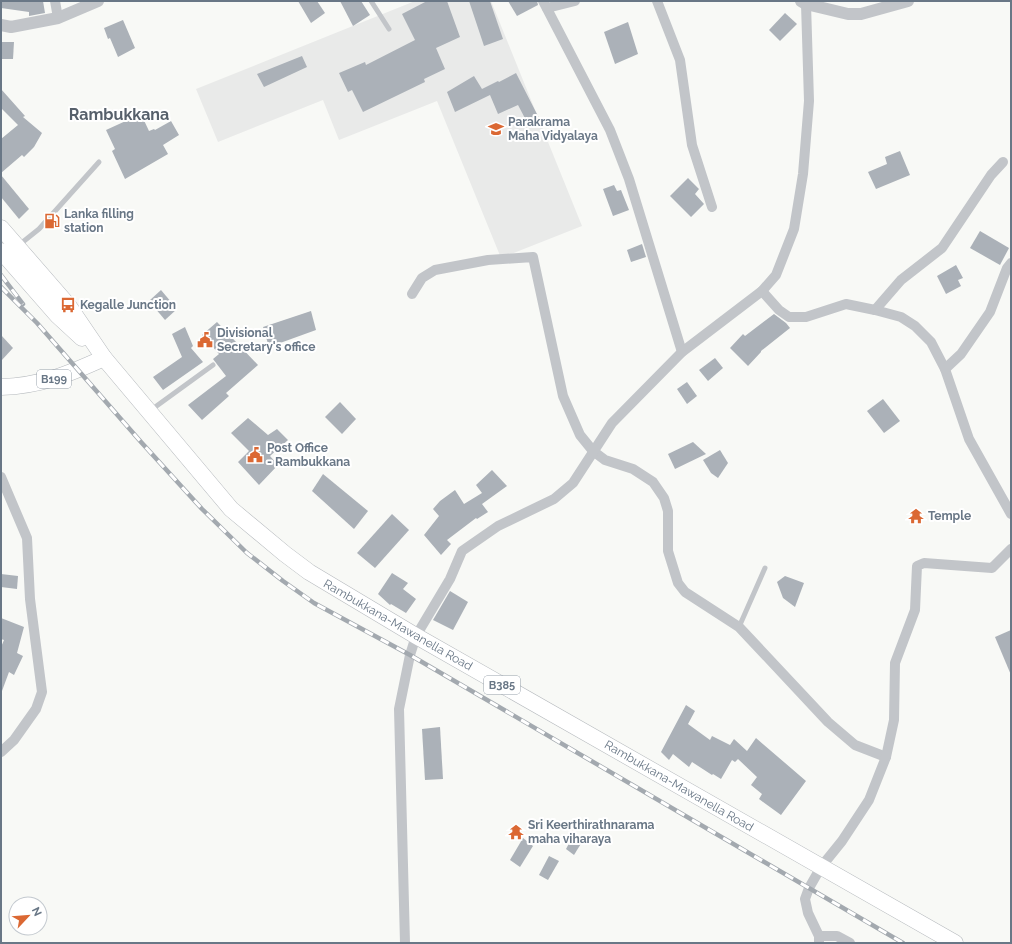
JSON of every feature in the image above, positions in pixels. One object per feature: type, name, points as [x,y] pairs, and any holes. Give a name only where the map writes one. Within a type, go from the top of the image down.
[{"type":"main road","name":"Rambukkana-Mawanella Road","points":[[1,228],[8,251],[68,305],[104,358],[231,509],[308,572],[416,636],[955,943]]},
{"type":"main road","name":"B199","points":[[1,387],[19,387],[54,379],[104,358]]},
{"type":"street","points":[[55,1],[58,18]]},
{"type":"street","points":[[1,25],[11,27],[58,18],[98,1]]},
{"type":"street","points":[[575,1],[545,5],[610,130],[624,165],[682,352]]},
{"type":"street","points":[[657,1],[680,60],[692,146],[712,207]]},
{"type":"street","points":[[405,943],[399,709],[410,655],[416,636],[450,579],[462,551],[498,526],[554,499],[573,483],[612,423],[682,352],[762,291],[776,275],[794,229],[803,174],[809,101],[804,2],[848,14],[861,14],[908,1]]},
{"type":"street","points":[[875,310],[901,280],[942,248],[990,175],[1003,162]]},
{"type":"street","points":[[412,294],[422,278],[434,270],[488,260],[533,257],[563,396],[580,435],[593,451],[605,460],[633,469],[653,482],[664,498],[668,511],[668,551],[678,583],[685,592],[738,627],[828,722],[855,745],[886,757]]},
{"type":"street","points":[[945,369],[961,354],[990,312],[1007,268],[1011,263]]},
{"type":"street","points":[[762,291],[779,310],[790,317],[806,316],[846,304],[901,317],[915,326],[931,342],[945,369],[969,439],[1011,514]]},
{"type":"street","points":[[1,477],[27,538],[30,600],[42,692],[36,709],[19,734],[1,752]]},
{"type":"street","points":[[850,943],[837,936],[819,939],[808,914],[805,899],[821,866],[842,841],[869,800],[886,757],[894,720],[895,663],[915,610],[917,566],[924,563],[992,568],[1011,549]]},
{"type":"lane","points":[[371,1],[389,29]]},
{"type":"lane","points":[[8,251],[39,229],[99,162]]},
{"type":"lane","points":[[149,412],[213,365]]},
{"type":"lane","points":[[738,627],[765,568]]},
{"type":"shaded area","name":"Parakrama Maha Vidyalaya","points":[[415,1],[491,1],[582,226],[501,258],[437,101],[339,140],[323,100],[218,142],[196,89]]},
{"type":"building","points":[[1,1],[43,1],[45,13],[29,16],[29,12],[1,8]]},
{"type":"building","points":[[298,1],[317,1],[325,13],[311,23]]},
{"type":"building","points":[[340,1],[361,1],[370,15],[353,26]]},
{"type":"building","points":[[427,1],[447,1],[460,37],[436,48],[445,69],[424,79],[425,82],[363,112],[352,90],[348,92],[339,73],[365,62],[366,65],[415,40],[402,14]]},
{"type":"building","points":[[469,1],[490,1],[503,39],[484,46]]},
{"type":"building","points":[[508,1],[537,1],[538,5],[517,16]]},
{"type":"building","points":[[785,13],[797,24],[780,41],[769,30]]},
{"type":"building","points":[[123,20],[135,48],[118,57],[104,28]]},
{"type":"building","points":[[628,22],[638,54],[615,64],[604,32]]},
{"type":"building","points":[[1,42],[14,42],[13,59],[1,59]]},
{"type":"building","points":[[302,56],[307,67],[264,87],[257,74]]},
{"type":"building","points":[[516,73],[539,118],[528,124],[518,105],[498,114],[490,95],[455,112],[447,92],[474,76],[482,89]]},
{"type":"building","points":[[1,89],[25,116],[23,117],[42,133],[34,147],[24,157],[22,155],[1,173],[1,139],[18,125],[1,108]]},
{"type":"building","points":[[141,114],[149,131],[155,130],[171,121],[179,135],[163,145],[168,154],[125,179],[112,151],[115,149],[106,130]]},
{"type":"building","points":[[900,151],[910,175],[876,189],[868,172],[887,164],[885,157]]},
{"type":"building","points":[[1,175],[29,209],[19,219],[1,197]]},
{"type":"building","points":[[688,178],[699,189],[695,194],[704,204],[691,217],[670,196]]},
{"type":"building","points":[[614,185],[617,191],[621,190],[629,210],[613,216],[603,189]]},
{"type":"building","points":[[980,231],[1009,248],[1000,265],[970,248]]},
{"type":"building","points":[[642,244],[646,257],[631,262],[627,250]]},
{"type":"building","points":[[956,265],[963,278],[958,280],[961,286],[946,294],[937,276]]},
{"type":"building","points":[[161,290],[177,309],[165,320],[149,301]]},
{"type":"building","points":[[311,311],[316,330],[269,347],[263,327]]},
{"type":"building","points":[[774,314],[790,328],[761,351],[748,366],[730,348],[743,334],[745,336]]},
{"type":"building","points":[[217,322],[258,365],[226,393],[229,396],[202,420],[188,405],[226,376],[213,359],[219,354],[202,335]]},
{"type":"building","points":[[185,327],[193,346],[191,348],[203,362],[163,390],[153,377],[182,357],[172,334]]},
{"type":"building","points":[[1,335],[13,348],[1,361]]},
{"type":"building","points":[[715,358],[723,368],[708,381],[699,370]]},
{"type":"building","points":[[687,382],[697,396],[687,404],[677,389]]},
{"type":"building","points":[[883,399],[900,421],[884,433],[867,411]]},
{"type":"building","points":[[340,402],[356,419],[342,434],[325,417]]},
{"type":"building","points":[[248,418],[268,435],[277,429],[288,440],[270,456],[278,465],[259,485],[238,462],[249,451],[231,433]]},
{"type":"building","points":[[693,442],[706,454],[675,469],[668,454]]},
{"type":"building","points":[[720,450],[728,463],[718,478],[711,473],[703,460]]},
{"type":"building","points":[[492,470],[507,486],[482,504],[488,512],[477,519],[476,518],[447,540],[451,544],[441,555],[424,535],[439,516],[433,509],[440,501],[455,490],[464,504],[482,493],[476,485]]},
{"type":"building","points":[[323,474],[368,511],[354,529],[312,491]]},
{"type":"building","points":[[392,514],[409,530],[375,568],[357,553]]},
{"type":"building","points":[[392,573],[408,583],[403,589],[416,599],[406,613],[391,604],[390,605],[378,594]]},
{"type":"building","points":[[1,574],[18,576],[17,589],[1,587]]},
{"type":"building","points":[[785,576],[804,583],[795,607],[783,598],[777,582]]},
{"type":"building","points":[[450,591],[468,602],[453,630],[433,620]]},
{"type":"building","points":[[1,618],[24,627],[17,653],[23,656],[14,675],[9,672],[2,691],[1,647],[4,640],[1,639]]},
{"type":"building","points":[[1011,630],[1011,675],[995,637]]},
{"type":"building","points":[[686,705],[695,711],[688,724],[710,740],[712,736],[730,745],[734,739],[747,751],[756,738],[806,781],[781,815],[759,799],[762,794],[751,785],[757,777],[738,759],[735,762],[732,760],[721,779],[692,762],[689,767],[673,754],[669,760],[661,752]]},
{"type":"building","points":[[440,727],[443,779],[425,780],[422,729]]},
{"type":"building","points":[[573,836],[582,842],[574,855],[566,849]]},
{"type":"building","points":[[523,838],[533,846],[520,867],[510,860]]},
{"type":"building","points":[[549,856],[559,861],[548,880],[539,875]]},
{"type":"railway","points":[[1,275],[23,304]]},
{"type":"railway","points":[[1,287],[37,323],[202,509],[247,553],[283,581],[314,603],[410,655],[903,943]]},
{"type":"place","name":"Parakrama Maha Vidyalaya","points":[[496,129]]},
{"type":"place","name":"Lanka filling station","points":[[52,221]]},
{"type":"place","name":"Kegalle Junction","points":[[68,305]]},
{"type":"place","name":"Divisional Secretary's office","points":[[205,340]]},
{"type":"place","name":"Post Office - Rambukkana","points":[[255,455]]},
{"type":"place","name":"Temple","points":[[916,516]]},
{"type":"place","name":"Sri Keerthirathnarama maha viharaya","points":[[516,832]]},
{"type":"district","name":"Rambukkana","points":[[119,114]]}]
